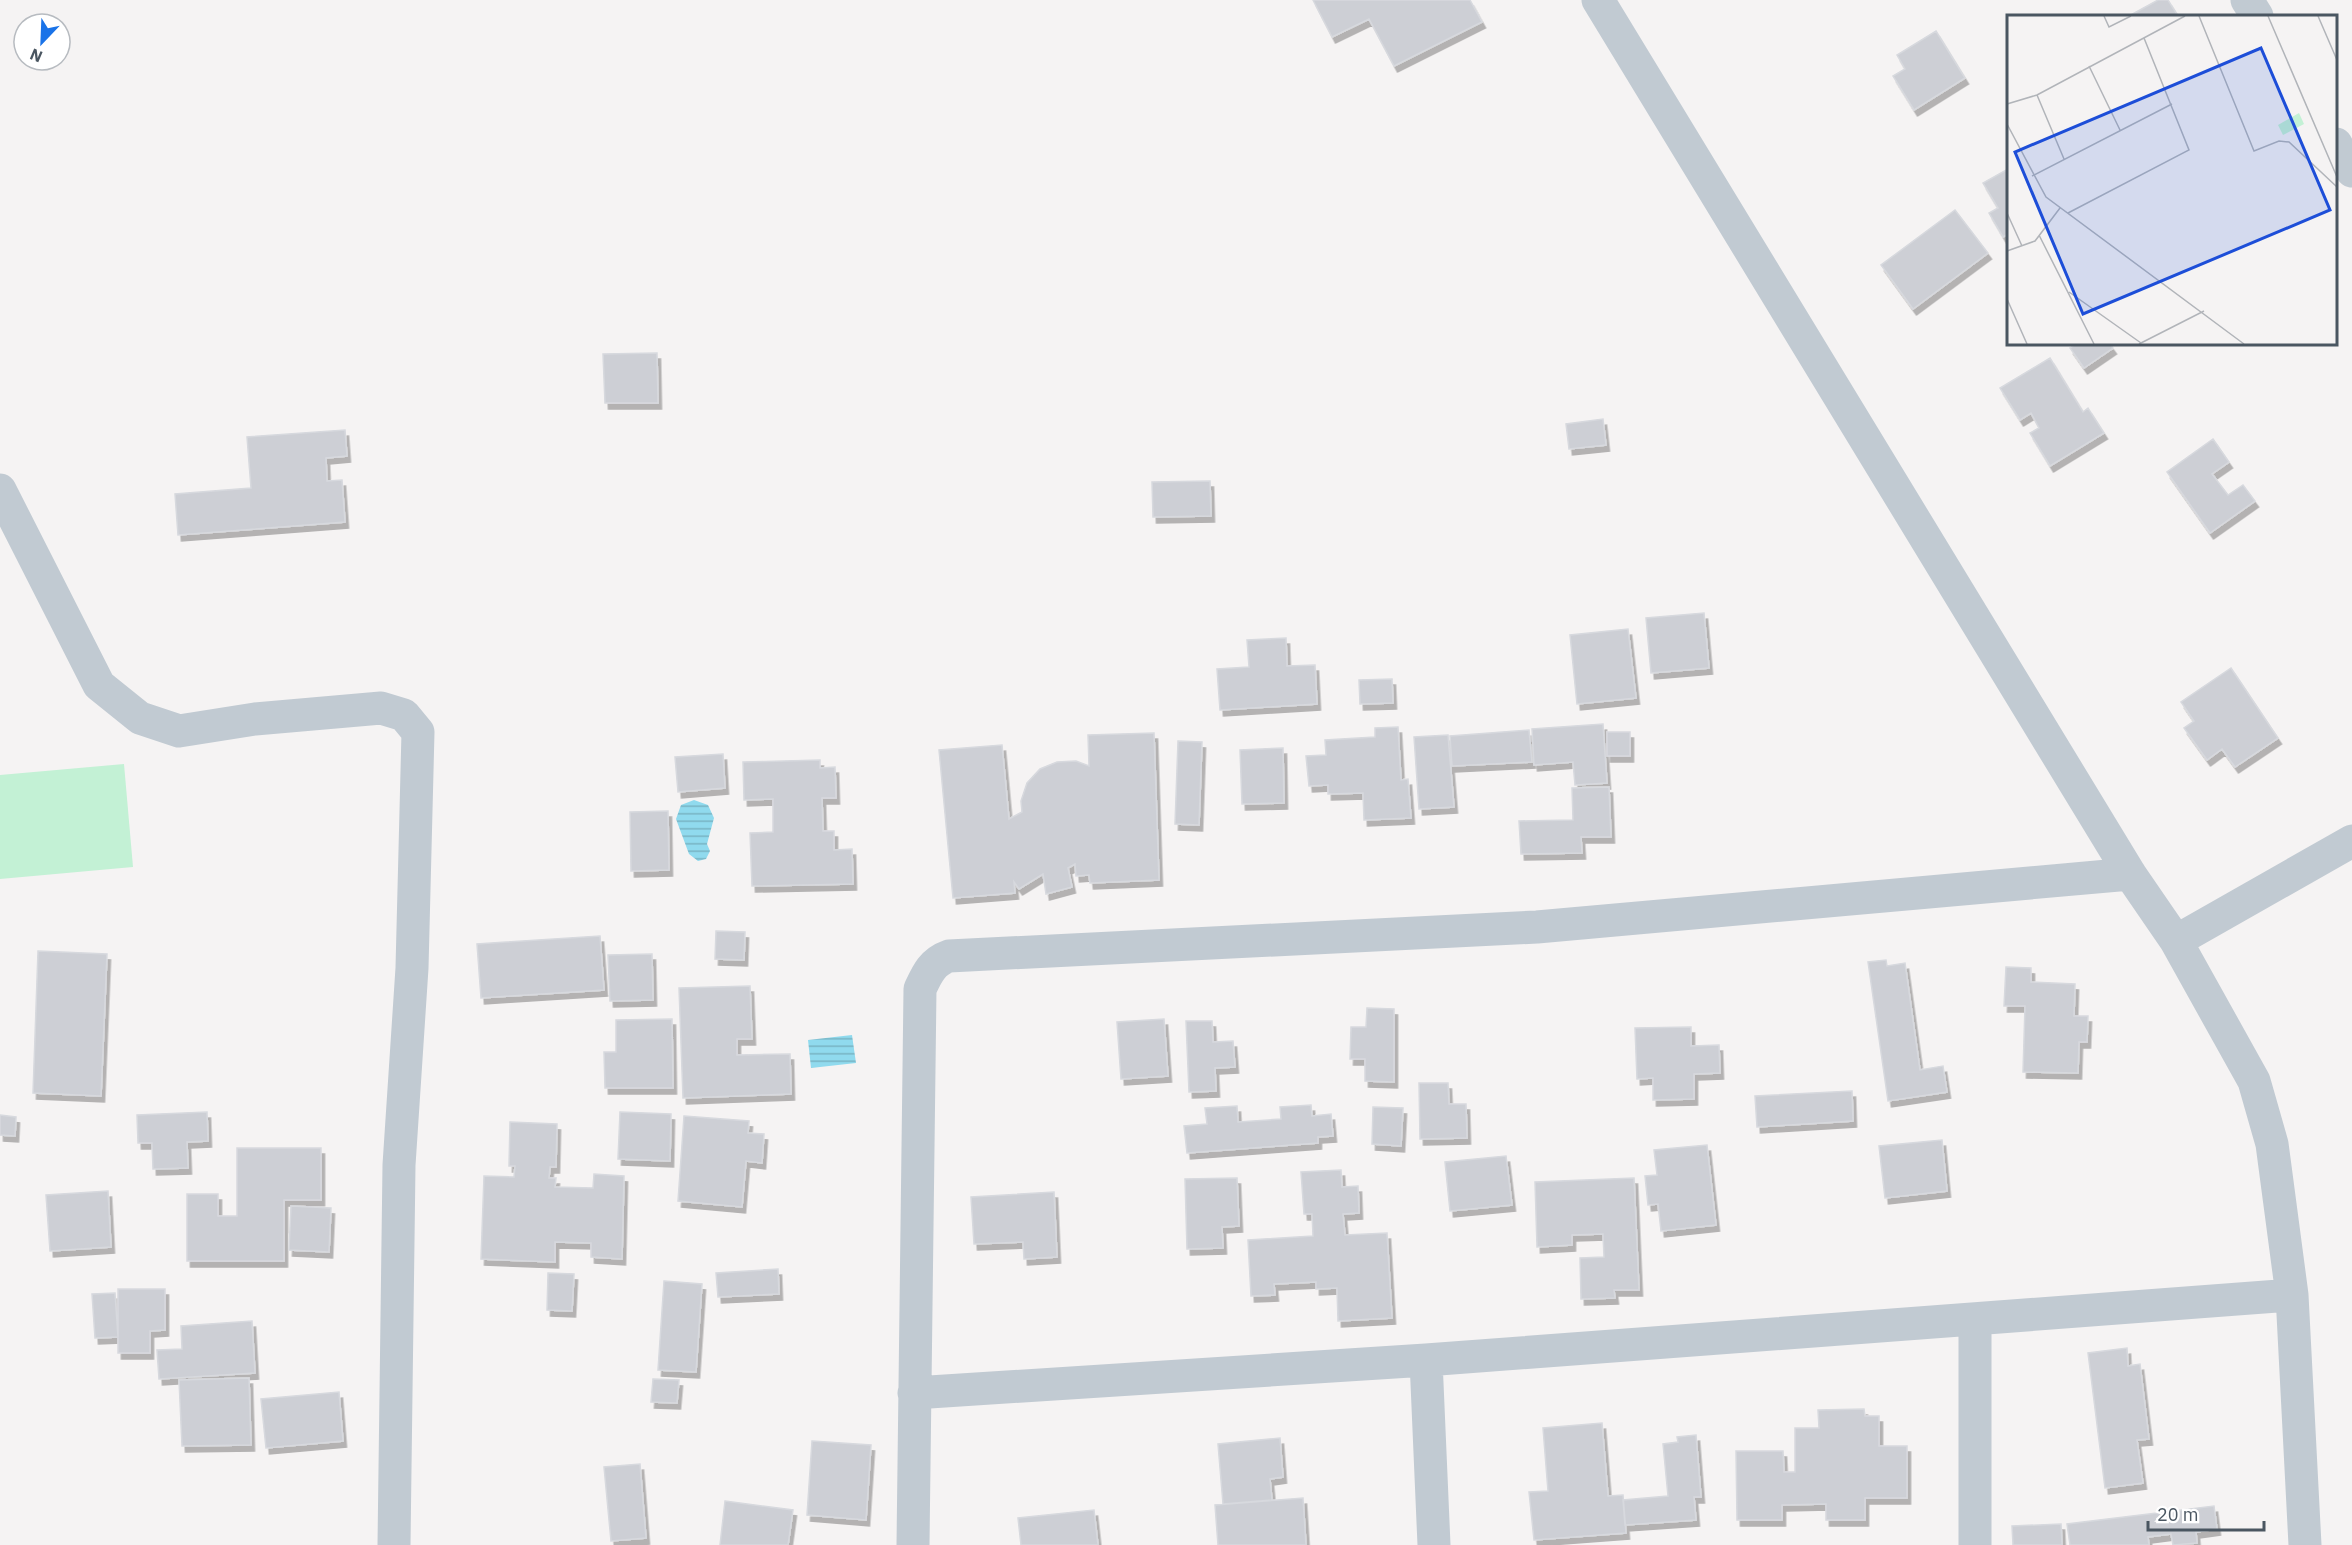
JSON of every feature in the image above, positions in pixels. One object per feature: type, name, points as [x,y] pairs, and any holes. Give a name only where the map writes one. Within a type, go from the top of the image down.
[{"type":"street","points":[[1598,0],[2130,874],[2176,942],[2254,1081],[2272,1144],[2292,1295],[2305,1545]]},
{"type":"street","points":[[2247,0],[2256,15]]},
{"type":"street","points":[[2337,146],[2352,171]]},
{"type":"street","points":[[0,490],[99,685],[140,718],[179,731],[255,720],[381,708],[404,715],[418,732],[412,968],[399,1166],[394,1545]]},
{"type":"street","points":[[2176,942],[2352,841]]},
{"type":"street","points":[[913,1545],[920,989],[932,965],[939,959],[949,956],[1537,927],[2130,874]]},
{"type":"street","points":[[914,1393],[1426,1360],[2292,1295]]},
{"type":"street","points":[[1975,1320],[1975,1545]]},
{"type":"street","points":[[1426,1360],[1434,1545]]},
{"type":"green space","points":[[124,764],[133,867],[0,879],[0,775]]},
{"type":"water","points":[[694,800],[708,805],[714,818],[707,844],[710,851],[706,859],[698,861],[689,854],[676,819],[681,805]]},
{"type":"water","points":[[852,1035],[856,1063],[811,1068],[808,1040]]},
{"type":"building","points":[[1313,0],[1470,0],[1482,22],[1394,66],[1369,19],[1332,37]]},
{"type":"building","points":[[2158,0],[2168,0],[2177,15],[2131,15]]},
{"type":"building","points":[[1936,31],[1965,78],[1914,110],[1893,76],[1905,69],[1897,55]]},
{"type":"building","points":[[2007,170],[2007,235],[2003,237],[1989,213],[1998,208],[1983,183]]},
{"type":"building","points":[[1955,210],[1988,253],[1913,309],[1881,265]]},
{"type":"building","points":[[2074,345],[2111,345],[2113,348],[2084,368],[2070,348]]},
{"type":"building","points":[[657,353],[658,403],[605,403],[603,354]]},
{"type":"building","points":[[2050,358],[2083,412],[2088,408],[2104,433],[2050,466],[2030,433],[2039,428],[2031,413],[2020,420],[2000,388]]},
{"type":"building","points":[[1603,419],[1606,445],[1569,449],[1566,424]]},
{"type":"building","points":[[345,430],[347,456],[326,458],[327,481],[342,480],[345,522],[178,535],[175,494],[251,488],[247,437]]},
{"type":"building","points":[[2213,439],[2229,462],[2212,474],[2228,495],[2243,485],[2255,501],[2210,533],[2167,472]]},
{"type":"building","points":[[1210,481],[1211,516],[1153,517],[1152,482]]},
{"type":"building","points":[[1704,613],[1709,668],[1651,673],[1646,618]]},
{"type":"building","points":[[1628,629],[1636,698],[1577,704],[1570,635]]},
{"type":"building","points":[[1286,638],[1287,666],[1315,665],[1317,704],[1220,710],[1217,669],[1249,667],[1247,640]]},
{"type":"building","points":[[2231,668],[2278,738],[2235,767],[2222,749],[2207,760],[2184,728],[2194,721],[2181,702]]},
{"type":"building","points":[[1392,679],[1393,703],[1360,704],[1359,680]]},
{"type":"building","points":[[1603,724],[1607,783],[1575,785],[1573,762],[1534,765],[1532,729]]},
{"type":"building","points":[[1398,727],[1401,780],[1408,779],[1411,818],[1364,820],[1363,793],[1328,794],[1328,785],[1309,786],[1306,756],[1326,755],[1325,740],[1375,737],[1375,728]]},
{"type":"building","points":[[1529,730],[1532,762],[1452,766],[1450,736]]},
{"type":"building","points":[[1607,732],[1630,732],[1630,756],[1607,756]]},
{"type":"building","points":[[1154,733],[1159,880],[1090,883],[1089,875],[1076,876],[1075,864],[1068,868],[1072,887],[1046,894],[1043,874],[1019,889],[1014,882],[1015,893],[953,898],[939,750],[1002,745],[1009,819],[1022,812],[1021,801],[1027,783],[1040,769],[1057,762],[1076,761],[1089,766],[1088,735]]},
{"type":"building","points":[[1448,735],[1454,807],[1419,809],[1414,737]]},
{"type":"building","points":[[1178,741],[1202,742],[1199,825],[1175,824]]},
{"type":"building","points":[[1283,748],[1284,803],[1242,804],[1240,750]]},
{"type":"building","points":[[723,754],[725,788],[678,792],[675,757]]},
{"type":"building","points":[[820,760],[820,768],[835,767],[836,798],[822,798],[823,831],[834,831],[834,850],[852,849],[853,884],[752,886],[750,833],[773,832],[773,799],[744,800],[743,762]]},
{"type":"building","points":[[1609,787],[1611,837],[1581,837],[1582,853],[1521,854],[1519,821],[1573,820],[1572,788]]},
{"type":"building","points":[[668,811],[669,870],[631,871],[630,812]]},
{"type":"building","points":[[716,931],[745,932],[744,960],[715,959]]},
{"type":"building","points":[[600,936],[604,990],[481,998],[477,944]]},
{"type":"building","points":[[38,951],[107,954],[101,1096],[33,1093]]},
{"type":"building","points":[[652,954],[653,1000],[610,1001],[608,955]]},
{"type":"building","points":[[1886,960],[1887,966],[1905,963],[1920,1070],[1943,1066],[1947,1092],[1888,1101],[1868,962]]},
{"type":"building","points":[[2006,967],[2031,968],[2031,982],[2075,984],[2074,1016],[2088,1016],[2087,1042],[2079,1042],[2078,1073],[2023,1072],[2025,1006],[2004,1006]]},
{"type":"building","points":[[750,986],[752,1039],[737,1039],[737,1055],[790,1054],[791,1094],[683,1098],[679,988]]},
{"type":"building","points":[[1367,1008],[1394,1009],[1394,1082],[1365,1081],[1365,1059],[1350,1059],[1351,1027],[1366,1027]]},
{"type":"building","points":[[672,1019],[673,1088],[605,1088],[604,1052],[616,1052],[616,1020]]},
{"type":"building","points":[[1164,1019],[1168,1076],[1121,1079],[1117,1022]]},
{"type":"building","points":[[1186,1021],[1212,1021],[1213,1042],[1233,1041],[1235,1067],[1215,1068],[1216,1091],[1189,1092]]},
{"type":"building","points":[[1691,1027],[1691,1046],[1719,1045],[1720,1073],[1694,1074],[1694,1099],[1653,1100],[1653,1078],[1637,1079],[1635,1028]]},
{"type":"building","points":[[1419,1083],[1448,1083],[1449,1104],[1466,1104],[1467,1138],[1420,1139]]},
{"type":"building","points":[[1852,1091],[1853,1121],[1757,1127],[1755,1096]]},
{"type":"building","points":[[1311,1105],[1312,1116],[1331,1114],[1333,1136],[1318,1137],[1318,1143],[1187,1153],[1184,1126],[1207,1124],[1205,1108],[1237,1106],[1238,1122],[1281,1119],[1280,1107]]},
{"type":"building","points":[[1373,1107],[1403,1108],[1401,1146],[1372,1144]]},
{"type":"building","points":[[207,1112],[208,1141],[187,1142],[188,1168],[153,1169],[152,1143],[138,1143],[137,1115]]},
{"type":"building","points":[[620,1112],[671,1114],[670,1161],[618,1159]]},
{"type":"building","points":[[0,1115],[16,1117],[15,1136],[0,1135]]},
{"type":"building","points":[[684,1116],[749,1121],[748,1133],[764,1134],[762,1163],[746,1161],[742,1207],[678,1201]]},
{"type":"building","points":[[510,1122],[557,1124],[556,1167],[550,1167],[549,1178],[556,1178],[555,1187],[593,1188],[594,1174],[624,1176],[622,1259],[591,1257],[591,1243],[555,1242],[555,1262],[481,1259],[484,1176],[514,1177],[515,1166],[509,1166]]},
{"type":"building","points":[[1942,1140],[1947,1191],[1885,1198],[1879,1146]]},
{"type":"building","points":[[1707,1145],[1716,1225],[1661,1231],[1658,1204],[1648,1205],[1645,1176],[1657,1175],[1654,1150]]},
{"type":"building","points":[[237,1148],[321,1148],[321,1200],[284,1200],[284,1261],[187,1261],[187,1194],[218,1194],[218,1216],[237,1216]]},
{"type":"building","points":[[1506,1156],[1512,1205],[1450,1211],[1445,1162]]},
{"type":"building","points":[[1341,1170],[1342,1187],[1358,1186],[1359,1213],[1343,1214],[1345,1235],[1387,1233],[1392,1318],[1338,1321],[1337,1288],[1316,1289],[1316,1282],[1274,1284],[1275,1295],[1251,1296],[1248,1240],[1313,1236],[1312,1214],[1304,1214],[1301,1172]]},
{"type":"building","points":[[1237,1178],[1239,1226],[1222,1227],[1223,1248],[1187,1249],[1185,1179]]},
{"type":"building","points":[[1634,1178],[1639,1290],[1614,1290],[1615,1298],[1581,1299],[1580,1258],[1604,1257],[1603,1234],[1572,1235],[1572,1245],[1537,1247],[1535,1182]]},
{"type":"building","points":[[108,1191],[111,1247],[50,1251],[46,1195]]},
{"type":"building","points":[[1054,1192],[1057,1257],[1024,1259],[1023,1242],[974,1244],[971,1197]]},
{"type":"building","points":[[291,1206],[331,1208],[329,1252],[289,1250]]},
{"type":"building","points":[[778,1269],[779,1294],[718,1297],[716,1273]]},
{"type":"building","points":[[548,1273],[574,1274],[572,1311],[547,1310]]},
{"type":"building","points":[[664,1281],[702,1284],[696,1372],[658,1370]]},
{"type":"building","points":[[118,1289],[165,1289],[165,1330],[150,1331],[150,1353],[118,1353]]},
{"type":"building","points":[[115,1293],[118,1337],[95,1338],[92,1294]]},
{"type":"building","points":[[252,1321],[255,1373],[159,1379],[157,1350],[182,1349],[181,1326]]},
{"type":"building","points":[[2127,1348],[2128,1366],[2140,1364],[2149,1439],[2137,1440],[2143,1483],[2105,1488],[2088,1353]]},
{"type":"building","points":[[249,1378],[251,1445],[182,1446],[179,1380]]},
{"type":"building","points":[[653,1379],[679,1380],[677,1403],[651,1402]]},
{"type":"building","points":[[339,1392],[343,1441],[266,1448],[261,1399]]},
{"type":"building","points":[[1864,1409],[1865,1416],[1879,1416],[1879,1446],[1907,1446],[1907,1498],[1865,1498],[1865,1520],[1826,1520],[1826,1504],[1782,1505],[1782,1520],[1737,1520],[1736,1451],[1783,1451],[1784,1472],[1795,1472],[1795,1428],[1819,1428],[1818,1410]]},
{"type":"building","points":[[1602,1423],[1608,1496],[1623,1495],[1626,1533],[1534,1540],[1529,1492],[1548,1491],[1543,1428]]},
{"type":"building","points":[[1696,1435],[1701,1497],[1694,1497],[1696,1520],[1625,1525],[1623,1500],[1668,1496],[1663,1444],[1678,1442],[1677,1437]]},
{"type":"building","points":[[1280,1438],[1283,1477],[1270,1479],[1272,1500],[1223,1504],[1218,1444]]},
{"type":"building","points":[[812,1441],[871,1445],[866,1520],[807,1515]]},
{"type":"building","points":[[640,1464],[646,1538],[611,1541],[604,1467]]},
{"type":"building","points":[[1303,1498],[1306,1545],[1218,1545],[1215,1505]]},
{"type":"building","points":[[725,1501],[793,1510],[788,1545],[720,1545]]},
{"type":"building","points":[[2214,1506],[2217,1529],[2196,1532],[2197,1543],[2173,1545],[2171,1534],[2148,1537],[2149,1545],[2070,1545],[2067,1524]]},
{"type":"building","points":[[1094,1510],[1098,1545],[1021,1545],[1018,1518]]},
{"type":"building","points":[[2061,1524],[2062,1545],[2013,1545],[2012,1526]]}]
